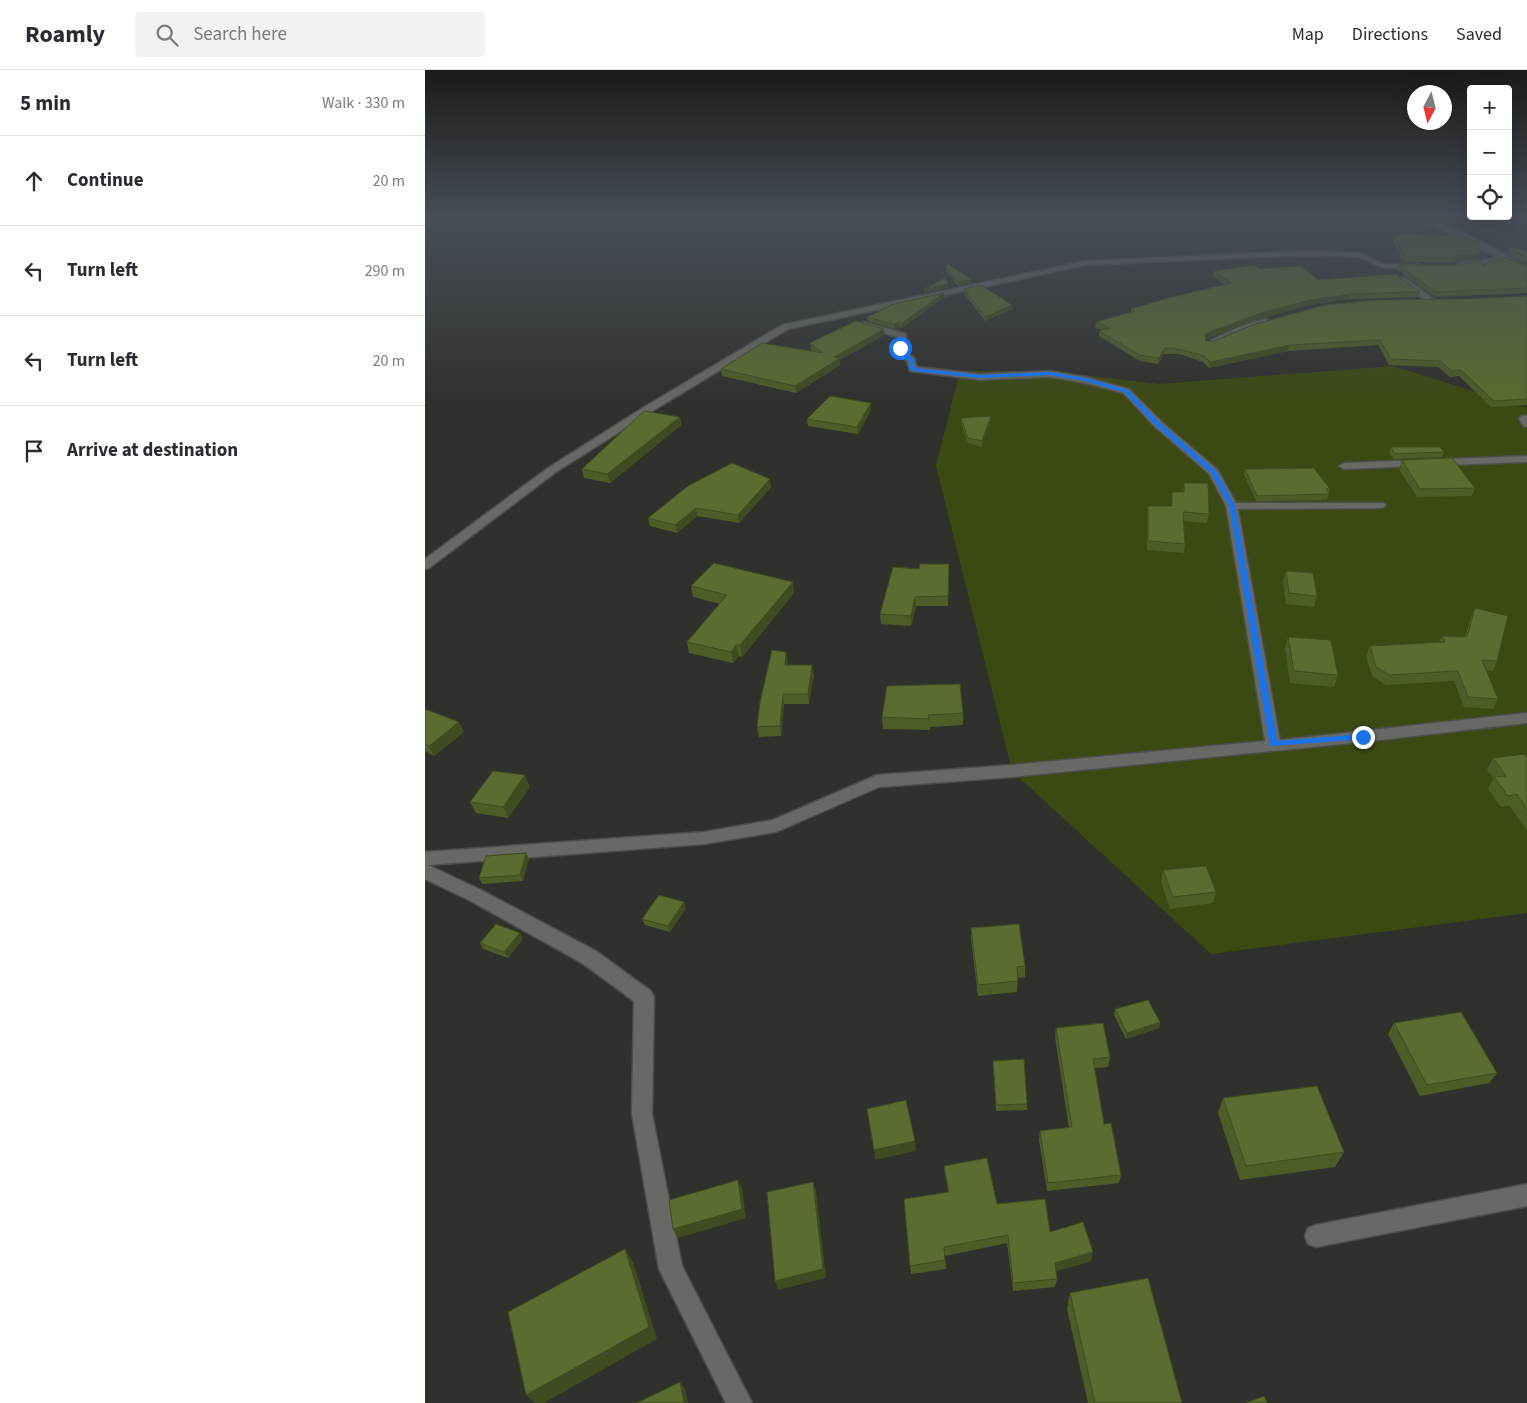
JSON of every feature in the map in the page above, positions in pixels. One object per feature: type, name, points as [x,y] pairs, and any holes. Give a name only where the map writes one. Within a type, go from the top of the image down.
[{"type":"street","points":[[425,565],[552,470],[785,327],[1009,279]]},
{"type":"street","points":[[1403,279],[1436,301],[1413,301]]},
{"type":"street","points":[[835,316],[903,336],[900,352],[911,360],[913,369],[980,377],[1050,374],[1086,380],[1126,391],[1158,424],[1214,472],[1232,506],[1273,744]]},
{"type":"street","points":[[1209,343],[1247,327],[1275,320]]},
{"type":"street","points":[[1344,466],[1527,459]]},
{"type":"street","points":[[1232,506],[1380,505]]},
{"type":"street","points":[[425,859],[703,838],[776,826],[877,781],[1012,771],[1273,744],[1363,737],[1527,718]]},
{"type":"street","points":[[425,871],[475,895],[589,957],[644,997],[642,1114],[671,1269],[739,1403]]},
{"type":"street","points":[[1315,1236],[1527,1195]]},
{"type":"green space","points":[[1393,366],[1527,409],[1527,913],[1211,954],[1012,771],[936,466],[960,371],[1048,371],[1159,384]]},
{"type":"building","points":[[943,279],[946,279],[948,284],[924,289]]},
{"type":"building","points":[[956,279],[970,279],[958,282]]},
{"type":"building","points":[[1226,279],[1402,279],[1420,292],[1350,294],[1310,300],[1264,312],[1220,328],[1205,334],[1206,341],[1214,341],[1252,325],[1325,305],[1378,300],[1527,296],[1527,399],[1494,401],[1461,370],[1452,371],[1440,361],[1391,359],[1380,340],[1290,345],[1210,362],[1204,356],[1179,349],[1165,348],[1159,358],[1140,355],[1099,331],[1109,328],[1096,322],[1135,311],[1131,309],[1168,298],[1231,283]]},
{"type":"building","points":[[1418,279],[1527,279],[1527,288],[1436,292]]},
{"type":"building","points":[[981,285],[1012,305],[985,317],[964,289]]},
{"type":"building","points":[[944,293],[902,323],[894,324],[867,317],[893,304]]},
{"type":"building","points":[[856,321],[884,329],[834,357],[840,358],[795,386],[721,369],[762,343],[823,353],[810,343]]},
{"type":"building","points":[[830,396],[871,403],[857,427],[807,419]]},
{"type":"building","points":[[644,411],[680,417],[607,474],[582,469]]},
{"type":"building","points":[[991,416],[982,441],[968,438],[961,418]]},
{"type":"building","points":[[1391,447],[1440,447],[1444,452],[1395,454]]},
{"type":"building","points":[[1452,458],[1475,488],[1420,489],[1402,460]]},
{"type":"building","points":[[732,463],[770,479],[738,515],[696,508],[675,525],[648,518],[688,486]]},
{"type":"building","points":[[1314,468],[1330,489],[1326,489],[1329,494],[1257,496],[1245,469]]},
{"type":"building","points":[[1184,483],[1208,483],[1209,514],[1183,512],[1185,544],[1148,541],[1148,506],[1172,506],[1172,492],[1184,492]]},
{"type":"building","points":[[714,563],[793,582],[740,645],[736,645],[731,652],[687,642],[727,595],[691,586]]},
{"type":"building","points":[[920,564],[949,564],[948,596],[915,597],[911,616],[880,614],[893,567],[919,569]]},
{"type":"building","points":[[1286,571],[1313,573],[1317,596],[1289,593]]},
{"type":"building","points":[[1475,608],[1508,616],[1497,661],[1482,660],[1498,699],[1468,697],[1458,671],[1390,675],[1376,667],[1370,646],[1445,642],[1442,636],[1467,637]]},
{"type":"building","points":[[1288,637],[1331,640],[1338,675],[1294,671]]},
{"type":"building","points":[[772,650],[786,652],[785,665],[812,665],[808,694],[783,694],[780,726],[757,727],[760,702]]},
{"type":"building","points":[[960,684],[963,713],[928,715],[929,719],[882,717],[887,686]]},
{"type":"building","points":[[425,709],[459,722],[429,746],[425,744]]},
{"type":"building","points":[[1524,754],[1527,758],[1527,810],[1517,794],[1508,796],[1494,777],[1506,776],[1493,758]]},
{"type":"building","points":[[493,771],[525,775],[503,807],[470,802]]},
{"type":"building","points":[[526,853],[520,875],[479,878],[486,856]]},
{"type":"building","points":[[1206,866],[1216,892],[1173,897],[1163,870]]},
{"type":"building","points":[[659,895],[684,902],[668,926],[642,919]]},
{"type":"building","points":[[496,924],[520,933],[504,952],[480,943]]},
{"type":"building","points":[[1019,924],[1025,966],[1017,967],[1018,981],[978,985],[971,928]]},
{"type":"building","points":[[1148,1000],[1160,1022],[1127,1033],[1115,1009]]},
{"type":"building","points":[[1461,1012],[1497,1073],[1427,1085],[1394,1023]]},
{"type":"building","points":[[1103,1023],[1110,1057],[1093,1059],[1104,1124],[1111,1123],[1121,1175],[1048,1183],[1040,1131],[1072,1127],[1056,1028]]},
{"type":"building","points":[[1024,1059],[1027,1104],[996,1105],[993,1061]]},
{"type":"building","points":[[1317,1086],[1344,1152],[1246,1166],[1223,1098]]},
{"type":"building","points":[[906,1100],[915,1141],[874,1150],[867,1109]]},
{"type":"building","points":[[987,1158],[997,1204],[1045,1199],[1050,1232],[1083,1222],[1093,1252],[1055,1263],[1057,1279],[1013,1283],[1008,1235],[944,1247],[945,1260],[910,1266],[904,1199],[949,1192],[944,1166]]},
{"type":"building","points":[[738,1180],[742,1209],[673,1229],[669,1200]]},
{"type":"building","points":[[813,1182],[823,1269],[775,1281],[767,1192]]},
{"type":"building","points":[[625,1249],[649,1327],[526,1395],[508,1312]]},
{"type":"building","points":[[1148,1278],[1182,1403],[1095,1403],[1070,1293]]},
{"type":"building","points":[[680,1382],[684,1403],[637,1403]]},
{"type":"building","points":[[1264,1396],[1267,1403],[1246,1403]]},
{"type":"route","points":[[900,348],[900,352],[911,360],[913,369],[980,377],[1003,374],[1050,374],[1086,380],[1126,391],[1158,424],[1214,472],[1232,506],[1273,744],[1363,737]]}]
